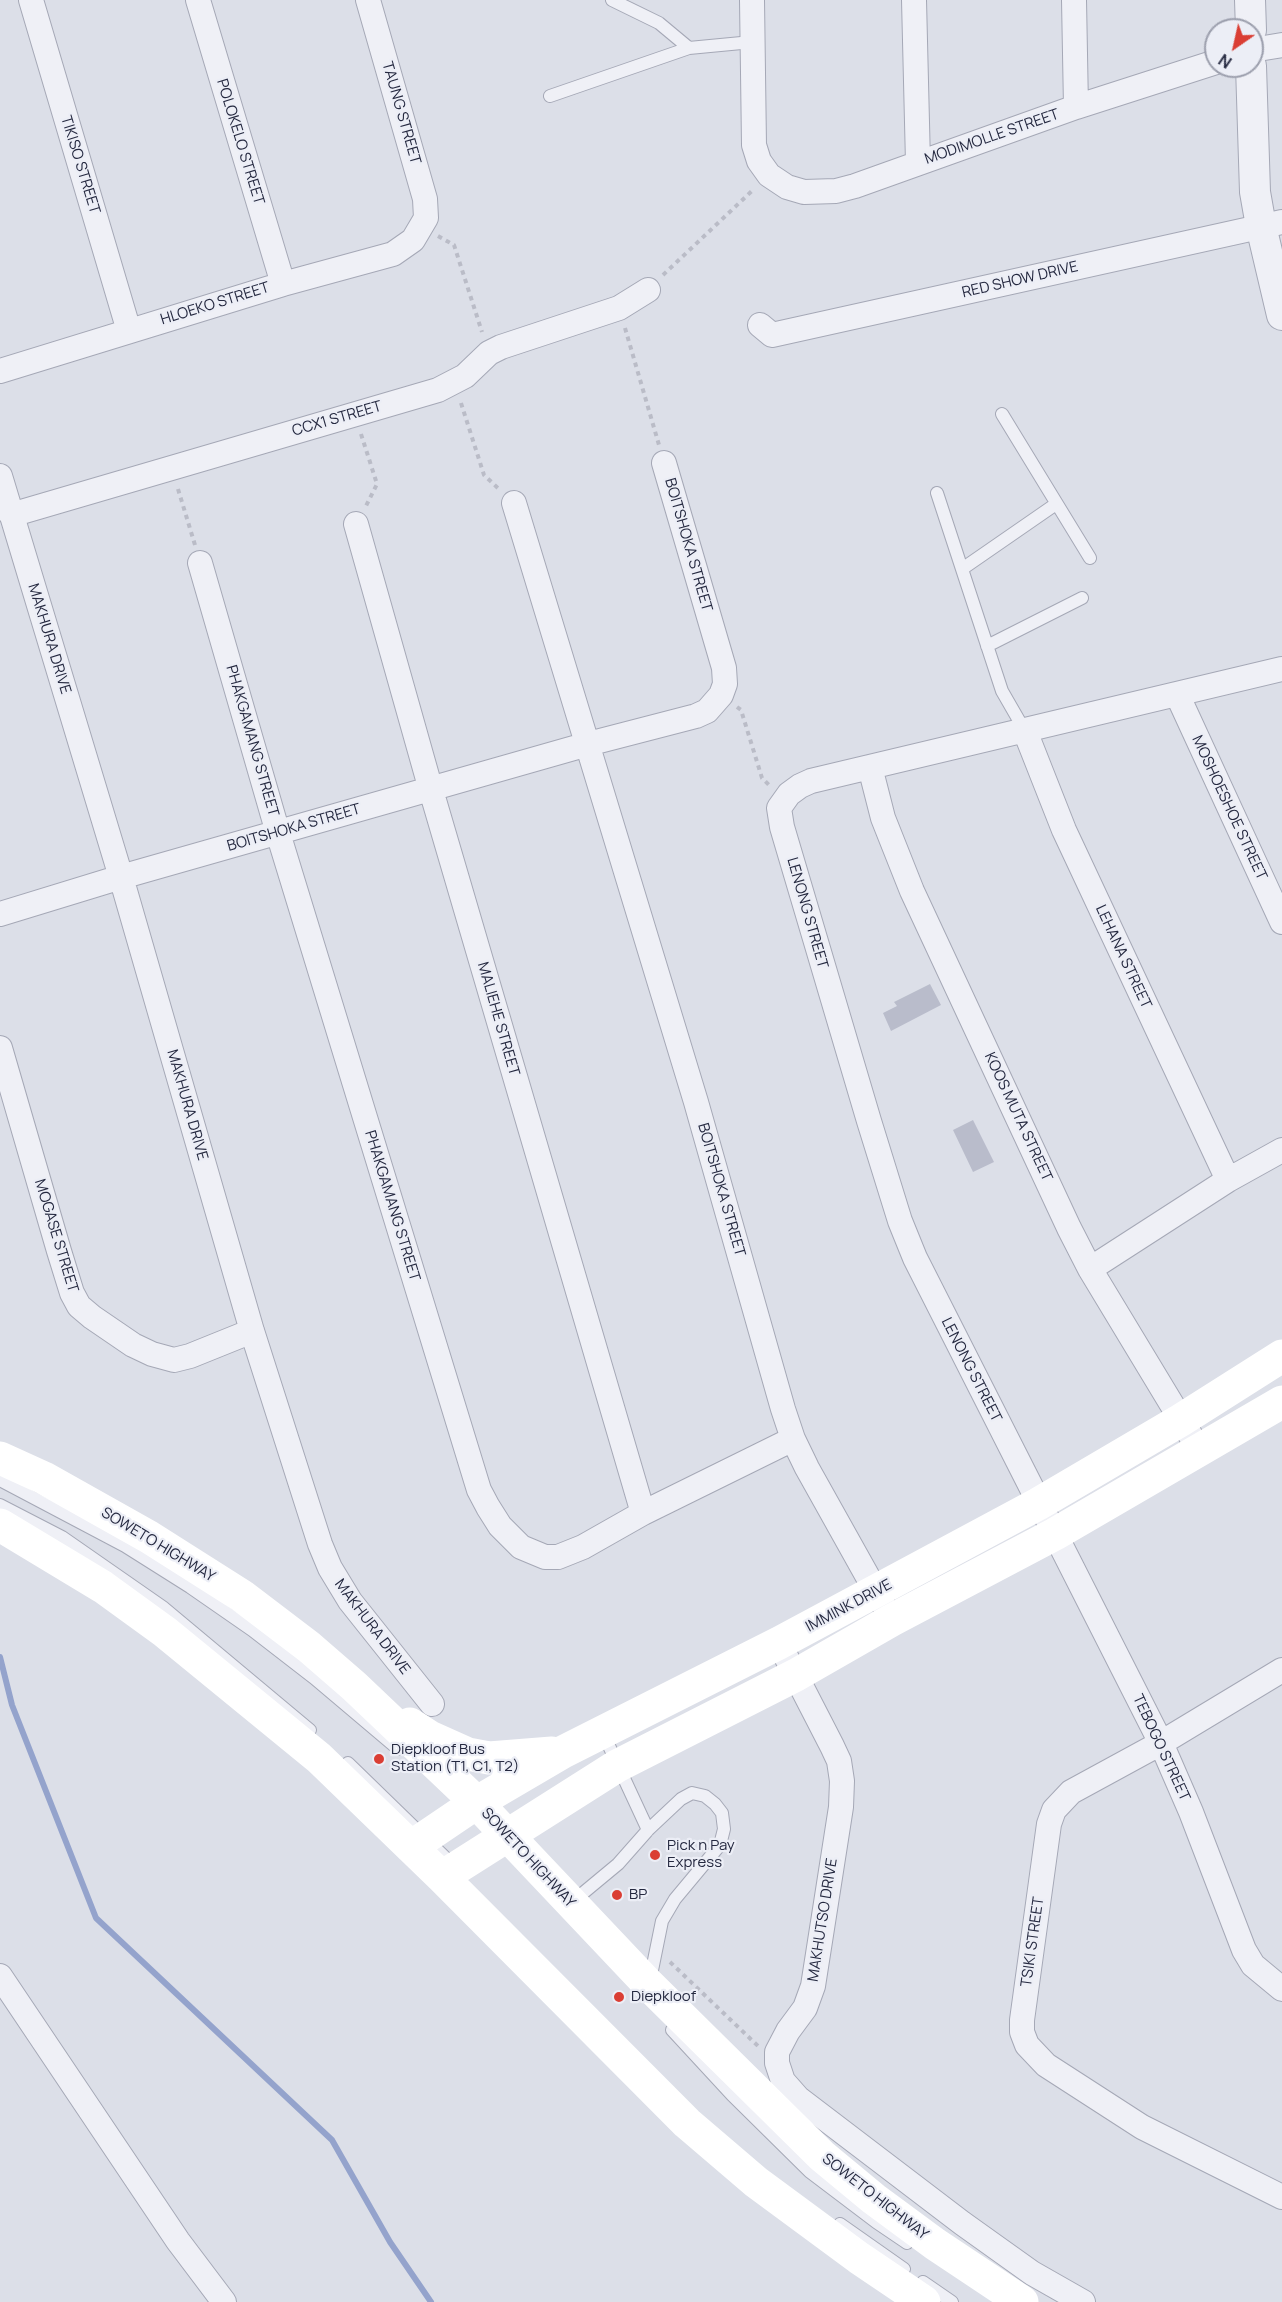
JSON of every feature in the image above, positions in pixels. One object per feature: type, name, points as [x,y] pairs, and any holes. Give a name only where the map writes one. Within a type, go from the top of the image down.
[{"type":"main road","name":"IMMINK DRIVE","points":[[418,1842],[466,1810],[563,1752],[779,1643],[1038,1504],[1181,1420],[1282,1356]]},
{"type":"main road","points":[[454,1873],[497,1841],[617,1766],[796,1675],[892,1620],[1055,1534],[1282,1402]]},
{"type":"main road","name":"SOWETO HIGHWAY","points":[[0,1458],[45,1478],[189,1562],[242,1596],[301,1640],[354,1686],[497,1841],[570,1903],[649,1985],[822,2156],[934,2244],[1022,2302]]},
{"type":"main road","points":[[0,1525],[103,1587],[165,1632],[319,1758],[454,1873],[687,2123],[756,2182],[859,2258],[924,2302]]},
{"type":"main road","points":[[354,1686],[430,1737],[468,1754],[489,1758],[563,1752]]},
{"type":"street","name":"TIKISO STREET","points":[[31,0],[129,331]]},
{"type":"street","name":"POLOKELO STREET","points":[[198,0],[283,284]]},
{"type":"street","name":"TAUNG STREET","points":[[368,0],[425,199],[427,211],[423,227]]},
{"type":"street","points":[[752,0],[754,145],[759,161],[769,175]]},
{"type":"street","points":[[914,0],[918,163]]},
{"type":"street","points":[[1074,0],[1077,107]]},
{"type":"street","points":[[1250,0],[1251,18]]},
{"type":"street","points":[[1264,48],[1282,45]]},
{"type":"street","name":"MODIMOLLE STREET","points":[[769,175],[787,187],[804,192],[855,186],[1077,107],[1204,66]]},
{"type":"street","points":[[1251,78],[1255,192],[1271,224],[1282,315]]},
{"type":"street","name":"RED SHOW DRIVE","points":[[760,325],[772,334],[1271,224]]},
{"type":"street","name":"HLOEKO STREET","points":[[0,371],[283,284],[393,254],[413,240],[423,227]]},
{"type":"street","name":"CCX1 STREET","points":[[11,515],[438,390],[465,376],[489,353],[517,341],[619,308],[648,290]]},
{"type":"street","name":"BOITSHOKA STREET","points":[[0,914],[278,832],[588,744],[696,716],[707,711],[721,695],[725,684],[724,668],[664,463]]},
{"type":"street","name":"MAKHURA DRIVE","points":[[0,476],[121,878],[252,1331],[330,1568],[364,1620],[432,1704]]},
{"type":"street","name":"BOITSHOKA STREET","points":[[513,503],[696,1102],[793,1439],[892,1620]]},
{"type":"street","name":"MALIEHE STREET","points":[[356,524],[431,790],[643,1513]]},
{"type":"street","name":"PHAKGAMANG STREET","points":[[200,563],[278,832],[479,1490],[488,1507],[501,1526],[521,1547],[545,1557],[558,1557],[583,1547],[643,1513],[793,1439]]},
{"type":"street","points":[[784,800],[800,786],[811,781],[1282,669]]},
{"type":"street","name":"MOSHOESHOE STREET","points":[[1177,694],[1282,922]]},
{"type":"street","name":"LEHANA STREET","points":[[1025,731],[1064,830],[1228,1180]]},
{"type":"street","name":"KOOS MUTA STREET","points":[[870,767],[883,818],[912,891],[1069,1228],[1090,1269],[1200,1450]]},
{"type":"street","name":"LENONG STREET","points":[[784,800],[779,808],[782,827],[900,1221],[915,1258],[1038,1504]]},
{"type":"street","name":"MOGASE STREET","points":[[0,1048],[59,1251],[72,1293],[79,1306],[133,1345],[152,1354],[174,1360],[190,1356],[252,1331]]},
{"type":"street","points":[[1090,1269],[1228,1180],[1282,1150]]},
{"type":"street","name":"TEBOGO STREET","points":[[1038,1504],[1161,1743],[1191,1812],[1244,1950],[1253,1965],[1282,1989]]},
{"type":"street","name":"MAKHUTSO DRIVE","points":[[777,2063],[777,2052],[781,2042],[805,2008],[813,1986],[842,1798],[839,1761],[779,1643]]},
{"type":"street","name":"TSIKI STREET","points":[[1282,1670],[1161,1743],[1061,1799],[1048,1824],[1022,2020],[1022,2031],[1027,2045],[1046,2065],[1142,2127],[1282,2197]]},
{"type":"street","points":[[0,1976],[178,2241],[224,2302]]},
{"type":"street","points":[[777,2063],[783,2081],[798,2098],[1007,2256],[1083,2302]]},
{"type":"lane","points":[[612,0],[659,23],[689,48]]},
{"type":"lane","points":[[549,96],[689,48],[752,42]]},
{"type":"lane","points":[[1002,414],[1090,558]]},
{"type":"lane","points":[[937,493],[1002,691],[1025,731]]},
{"type":"lane","points":[[962,569],[1056,504]]},
{"type":"lane","points":[[987,646],[1082,598]]},
{"type":"lane","name":"SOWETO HIGHWAY","points":[[0,1480],[125,1546],[199,1593],[314,1678],[407,1758]]},
{"type":"lane","points":[[0,1505],[62,1537],[164,1608],[323,1741]]},
{"type":"lane","points":[[602,1732],[648,1830]]},
{"type":"lane","points":[[340,1756],[418,1842]]},
{"type":"lane","points":[[570,1903],[618,1864],[648,1830],[681,1799],[692,1793],[705,1796],[722,1813],[724,1829],[720,1845],[675,1899],[662,1921],[649,1985]]},
{"type":"lane","name":"SOWETO HIGHWAY","points":[[667,2025],[732,2095],[810,2172],[876,2222],[916,2248]]},
{"type":"lane","points":[[644,2062],[683,2101]]},
{"type":"lane","points":[[833,2219],[952,2302]]},
{"type":"path","points":[[648,290],[769,175]]},
{"type":"path","points":[[423,227],[454,245],[489,353]]},
{"type":"path","points":[[619,308],[664,463]]},
{"type":"path","points":[[454,382],[484,475],[513,503]]},
{"type":"path","points":[[354,414],[377,484],[356,524]]},
{"type":"path","points":[[172,468],[200,563]]},
{"type":"path","points":[[721,695],[741,710],[762,778],[784,800]]},
{"type":"path","points":[[656,1951],[777,2063]]},
{"type":"building","points":[[930,984],[941,1005],[891,1031],[883,1013],[897,1006],[894,1002]]},
{"type":"building","points":[[973,1120],[994,1162],[973,1172],[953,1130]]},
{"type":"waterway","points":[[0,1657],[12,1705],[96,1918],[332,2140],[390,2242],[431,2302]]},
{"type":"place","name":"Diepkloof Bus Station (T1, C1, T2)","points":[[379,1759]]},
{"type":"place","name":"Pick n Pay Express","points":[[655,1855]]},
{"type":"place","name":"BP","points":[[617,1895]]},
{"type":"place","name":"Diepkloof","points":[[619,1997]]}]
